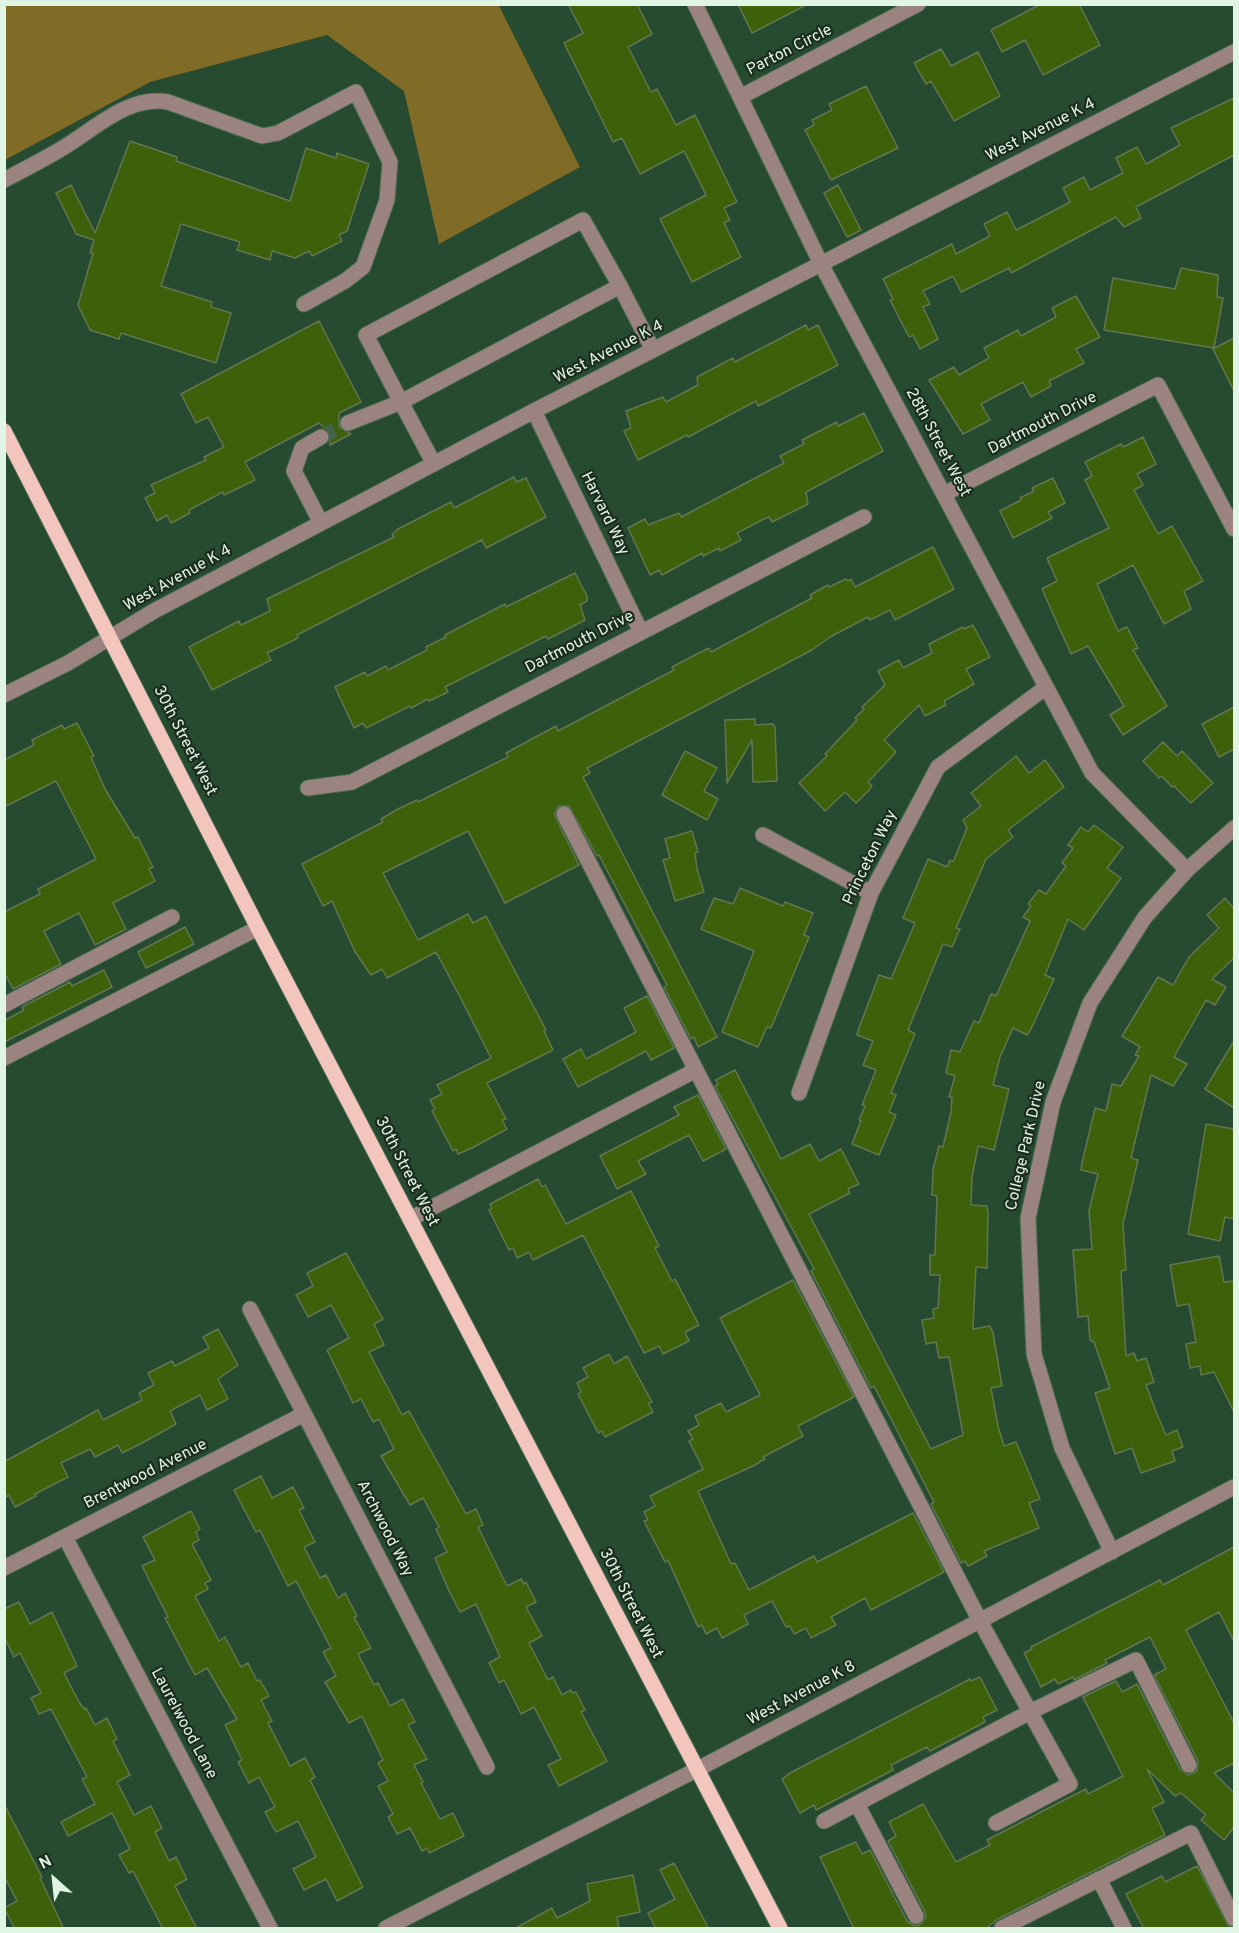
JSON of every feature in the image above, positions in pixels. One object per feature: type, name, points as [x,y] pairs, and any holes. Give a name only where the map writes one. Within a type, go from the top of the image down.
[{"type":"main road","name":"30th Street West","points":[[4,431],[258,928],[780,1929]]},
{"type":"street","name":"28th Street West","points":[[695,4],[742,96],[821,264],[1092,773],[1187,870]]},
{"type":"street","name":"Parton Circle","points":[[742,96],[918,4]]},
{"type":"street","name":"West Avenue K 4","points":[[4,695],[68,663],[154,611],[534,411],[1234,52]]},
{"type":"street","points":[[4,180],[63,148],[103,119],[151,99],[168,102],[262,136],[278,133],[356,92],[390,162],[387,200],[363,267],[345,281],[304,304]]},
{"type":"street","points":[[434,464],[366,335],[582,220],[653,350]]},
{"type":"street","points":[[348,423],[401,402],[620,286]]},
{"type":"street","name":"Dartmouth Drive","points":[[944,494],[1158,385],[1234,529]]},
{"type":"street","name":"Harvard Way","points":[[534,411],[641,632]]},
{"type":"street","points":[[321,437],[302,448],[294,471],[321,523]]},
{"type":"street","name":"Dartmouth Drive","points":[[308,788],[352,782],[864,517]]},
{"type":"street","name":"Princeton Way","points":[[799,1093],[871,893],[938,767],[1045,688]]},
{"type":"street","points":[[564,814],[980,1621],[1070,1784],[996,1823]]},
{"type":"street","name":"College Park Drive","points":[[1112,1552],[1062,1448],[1034,1354],[1028,1218],[1053,1102],[1089,1003],[1145,917],[1187,870],[1234,828]]},
{"type":"street","points":[[763,835],[871,893]]},
{"type":"street","points":[[4,1005],[172,917]]},
{"type":"street","points":[[4,1058],[258,928]]},
{"type":"street","points":[[410,1219],[696,1070]]},
{"type":"street","name":"Archwood Way","points":[[250,1309],[487,1767]]},
{"type":"street","name":"Brentwood Avenue","points":[[4,1568],[304,1414]]},
{"type":"street","name":"West Avenue K 8","points":[[386,1929],[696,1770],[1234,1487]]},
{"type":"street","name":"Laurelwood Lane","points":[[65,1537],[270,1929]]},
{"type":"street","points":[[824,1821],[1030,1712],[1136,1660],[1189,1764]]},
{"type":"street","points":[[857,1804],[916,1916]]},
{"type":"street","points":[[1002,1929],[1191,1833],[1234,1919]]},
{"type":"street","points":[[1099,1880],[1124,1929]]},
{"type":"shaded area","points":[[498,4],[580,167],[439,244],[404,91],[327,35],[150,82],[5,160],[5,5]]},
{"type":"building","points":[[568,4],[637,4],[652,34],[628,47],[651,92],[657,89],[676,125],[695,115],[737,202],[724,208],[730,220],[724,223],[741,257],[692,282],[660,219],[706,195],[684,151],[640,174],[622,138],[613,142],[564,43],[583,33]]},
{"type":"building","points":[[738,4],[808,4],[752,33]]},
{"type":"building","points":[[1041,4],[1079,4],[1100,45],[1043,75],[1025,40],[1002,52],[991,30]]},
{"type":"building","points":[[941,49],[951,66],[978,52],[1000,96],[954,121],[931,81],[926,84],[914,63]]},
{"type":"building","points":[[866,86],[898,148],[831,180],[805,130],[814,125],[812,120],[832,110],[829,104]]},
{"type":"building","points":[[1234,98],[1234,155],[1136,207],[1141,218],[1124,227],[1116,217],[1011,273],[1009,268],[961,292],[953,276],[923,291],[930,304],[923,307],[938,339],[920,349],[913,335],[909,337],[890,300],[893,299],[883,279],[952,244],[956,254],[990,236],[984,224],[1007,212],[1016,230],[1038,219],[1070,202],[1063,188],[1084,177],[1090,190],[1123,173],[1116,158],[1137,147],[1146,164],[1180,145],[1171,128]]},
{"type":"building","points":[[130,141],[177,157],[176,161],[290,201],[306,148],[336,158],[337,153],[369,164],[347,231],[339,235],[342,241],[312,256],[309,251],[295,258],[272,251],[270,260],[237,250],[240,242],[181,224],[161,286],[212,302],[211,307],[231,313],[216,363],[121,333],[119,339],[90,330],[78,305],[93,253],[90,253],[94,240],[76,234],[56,193],[71,185],[95,233]]},
{"type":"building","points":[[838,185],[861,230],[847,237],[824,193]]},
{"type":"building","points":[[1181,268],[1218,275],[1217,297],[1223,298],[1214,348],[1104,330],[1113,278],[1175,289]]},
{"type":"building","points":[[1076,296],[1100,337],[1076,349],[1084,363],[1049,381],[1051,386],[1031,397],[1023,382],[981,404],[990,420],[963,434],[929,380],[954,367],[959,375],[989,358],[984,348],[1018,330],[1021,336],[1056,317],[1052,308]]},
{"type":"building","points":[[319,321],[361,402],[339,413],[339,427],[351,434],[330,445],[330,433],[319,423],[245,462],[255,480],[224,495],[223,492],[189,510],[190,513],[171,523],[167,515],[157,521],[145,498],[155,493],[151,485],[206,460],[204,457],[224,447],[208,417],[196,423],[181,394]]},
{"type":"building","points":[[806,325],[808,330],[818,325],[838,365],[758,406],[756,401],[638,460],[624,431],[631,428],[626,411],[663,397],[666,402],[698,385],[697,377],[733,358],[735,362]]},
{"type":"building","points":[[1234,338],[1234,391],[1213,349]]},
{"type":"building","points":[[864,413],[883,451],[806,492],[808,504],[772,522],[769,517],[737,533],[741,540],[720,551],[719,548],[703,556],[702,553],[662,575],[659,570],[650,575],[628,528],[645,519],[648,525],[679,513],[681,517],[784,463],[780,456],[804,444],[802,440],[837,422],[838,426]]},
{"type":"building","points":[[1143,437],[1156,464],[1137,474],[1143,485],[1134,490],[1158,534],[1172,526],[1203,581],[1184,591],[1191,609],[1164,624],[1133,565],[1097,584],[1118,631],[1127,627],[1138,648],[1133,650],[1167,706],[1123,735],[1110,715],[1124,706],[1088,646],[1071,654],[1042,589],[1057,581],[1047,558],[1109,528],[1085,480],[1092,476],[1085,462],[1121,444],[1123,447]]},
{"type":"building","points":[[514,477],[516,482],[526,478],[546,517],[486,548],[482,540],[297,635],[298,638],[267,653],[271,660],[212,690],[189,647],[239,621],[241,625],[270,611],[267,599],[394,537],[392,534],[398,529],[451,502],[454,508]]},
{"type":"building","points":[[1053,478],[1065,503],[1048,512],[1052,518],[1013,538],[1000,511],[1034,491],[1032,488]]},
{"type":"building","points":[[933,547],[954,589],[895,620],[890,610],[870,620],[868,617],[830,637],[812,650],[587,768],[590,773],[583,777],[717,1037],[698,1047],[694,1037],[691,1039],[664,987],[667,985],[599,855],[597,856],[569,806],[559,806],[554,814],[579,865],[505,903],[468,831],[383,873],[418,940],[468,914],[473,923],[486,916],[546,1030],[544,1031],[553,1050],[487,1083],[506,1119],[502,1120],[507,1129],[458,1154],[456,1149],[453,1151],[432,1111],[435,1109],[430,1100],[442,1094],[437,1085],[491,1058],[458,993],[436,952],[387,978],[382,969],[371,975],[355,952],[332,901],[323,906],[302,864],[383,822],[381,819],[398,809],[417,800],[418,802],[508,757],[506,753],[556,726],[558,731],[674,670],[672,667],[691,657],[709,648],[711,652],[812,598],[810,595],[828,585],[829,587],[851,579],[855,587]]},
{"type":"building","points":[[575,573],[587,596],[587,601],[580,605],[585,620],[548,639],[546,636],[445,687],[448,692],[429,701],[428,699],[411,708],[410,706],[366,728],[363,723],[354,728],[335,687],[365,672],[367,676],[386,666],[388,670],[427,650],[426,647],[446,637],[445,635],[505,604],[506,607]]},
{"type":"building","points":[[973,625],[990,657],[966,669],[974,684],[944,701],[946,705],[925,716],[919,705],[884,740],[896,752],[868,782],[872,786],[868,791],[856,803],[845,792],[825,811],[799,783],[827,756],[825,754],[857,720],[855,718],[864,709],[862,707],[885,685],[878,671],[899,660],[903,668],[932,653],[929,644],[963,627],[964,629]]},
{"type":"building","points":[[1234,707],[1234,749],[1219,757],[1202,724]]},
{"type":"building","points":[[755,719],[755,725],[773,724],[775,727],[777,781],[753,782],[752,740],[727,783],[725,720]]},
{"type":"building","points":[[77,723],[94,756],[91,757],[105,789],[135,838],[138,837],[153,867],[149,869],[155,881],[113,903],[126,929],[95,945],[79,913],[44,931],[61,964],[13,989],[4,972],[4,912],[40,894],[38,889],[96,859],[56,781],[4,807],[4,760],[34,745],[32,740],[62,725],[64,729]]},
{"type":"building","points":[[1163,742],[1177,756],[1182,751],[1213,783],[1191,803],[1162,776],[1159,778],[1143,761]]},
{"type":"building","points":[[685,751],[717,768],[704,791],[718,799],[707,820],[662,795]]},
{"type":"building","points":[[1016,756],[1029,773],[1045,760],[1064,787],[1008,830],[1013,837],[986,859],[956,928],[960,929],[952,947],[943,944],[908,1030],[915,1034],[891,1093],[896,1095],[889,1112],[896,1115],[879,1155],[852,1144],[865,1106],[862,1105],[876,1070],[863,1065],[873,1041],[857,1035],[859,1028],[879,975],[891,979],[915,923],[903,918],[928,859],[947,867],[950,860],[953,862],[967,828],[963,820],[981,806],[971,793]]},
{"type":"building","points":[[1094,825],[1123,847],[1107,868],[1121,878],[1084,930],[1068,919],[1045,975],[1054,979],[1031,1029],[1027,1035],[1013,1028],[1000,1057],[993,1085],[1009,1089],[994,1150],[978,1146],[972,1177],[971,1205],[987,1206],[988,1213],[987,1268],[976,1267],[973,1329],[990,1326],[993,1333],[1002,1386],[991,1388],[998,1426],[1004,1446],[1016,1442],[1040,1499],[1029,1503],[1039,1528],[984,1551],[987,1556],[968,1566],[965,1561],[961,1563],[931,1504],[934,1502],[874,1386],[871,1388],[811,1271],[814,1269],[715,1086],[718,1085],[716,1080],[735,1070],[781,1159],[810,1144],[819,1161],[841,1149],[859,1184],[848,1189],[850,1193],[809,1214],[931,1449],[963,1435],[949,1357],[939,1358],[936,1342],[926,1344],[922,1320],[934,1318],[933,1309],[938,1308],[940,1275],[930,1275],[930,1255],[935,1255],[937,1196],[932,1195],[933,1169],[939,1146],[943,1147],[951,1112],[952,1097],[949,1097],[955,1076],[946,1073],[951,1050],[960,1052],[974,1021],[979,1023],[991,994],[996,996],[1030,921],[1023,917],[1031,906],[1028,904],[1039,890],[1046,894],[1066,866],[1062,863],[1073,848],[1068,845],[1081,827],[1088,832]]},
{"type":"building","points":[[692,831],[698,852],[695,853],[697,869],[704,892],[675,901],[663,860],[670,858],[665,839]]},
{"type":"building","points":[[740,888],[783,906],[785,902],[813,913],[804,935],[809,937],[771,1028],[767,1027],[758,1047],[722,1032],[754,951],[701,929],[714,898],[733,904]]},
{"type":"building","points":[[1225,898],[1234,909],[1234,958],[1212,979],[1226,987],[1215,1005],[1206,1000],[1174,1057],[1187,1064],[1173,1086],[1151,1075],[1131,1158],[1138,1160],[1123,1224],[1126,1270],[1121,1271],[1126,1356],[1134,1353],[1137,1361],[1146,1358],[1154,1382],[1146,1385],[1157,1414],[1166,1435],[1177,1430],[1183,1447],[1172,1451],[1175,1461],[1141,1473],[1132,1448],[1115,1454],[1095,1393],[1110,1388],[1094,1342],[1090,1340],[1088,1316],[1078,1317],[1073,1250],[1092,1249],[1089,1211],[1098,1174],[1081,1170],[1082,1163],[1095,1108],[1106,1111],[1112,1084],[1121,1086],[1139,1056],[1135,1055],[1140,1047],[1122,1036],[1158,977],[1173,985],[1189,957],[1219,928],[1207,915]]},
{"type":"building","points":[[185,927],[194,944],[146,968],[138,952]]},
{"type":"building","points":[[104,970],[112,987],[4,1042],[4,1021],[24,1010],[22,1007],[70,982],[72,986]]},
{"type":"building","points":[[647,996],[674,1048],[651,1060],[646,1051],[578,1087],[563,1059],[581,1049],[586,1059],[636,1032],[624,1008]]},
{"type":"building","points":[[1234,1041],[1234,1108],[1205,1089]]},
{"type":"building","points":[[698,1095],[726,1149],[703,1161],[689,1135],[638,1161],[646,1174],[617,1189],[600,1156],[679,1115],[674,1107]]},
{"type":"building","points":[[1206,1124],[1234,1129],[1234,1219],[1225,1217],[1220,1241],[1188,1234]]},
{"type":"building","points":[[538,1179],[542,1187],[545,1185],[566,1224],[631,1191],[659,1246],[655,1248],[672,1281],[675,1279],[699,1325],[685,1332],[689,1341],[663,1354],[659,1346],[644,1353],[583,1235],[533,1260],[529,1252],[517,1258],[513,1248],[509,1250],[489,1210],[492,1208],[490,1204]]},
{"type":"building","points":[[346,1253],[383,1319],[374,1324],[384,1345],[369,1352],[402,1415],[409,1411],[466,1514],[476,1509],[483,1525],[478,1527],[507,1586],[521,1579],[524,1584],[526,1582],[536,1602],[526,1607],[542,1636],[529,1643],[548,1680],[553,1677],[562,1695],[571,1690],[572,1693],[576,1692],[585,1710],[581,1712],[607,1761],[559,1786],[548,1765],[561,1759],[534,1707],[521,1714],[504,1680],[499,1683],[489,1663],[500,1657],[476,1604],[460,1612],[449,1591],[435,1558],[447,1552],[436,1529],[439,1527],[423,1498],[410,1505],[381,1456],[394,1449],[379,1419],[373,1422],[361,1399],[353,1403],[327,1350],[349,1338],[331,1305],[308,1317],[296,1295],[313,1286],[307,1273]]},
{"type":"building","points":[[1219,1256],[1224,1282],[1234,1281],[1234,1412],[1214,1372],[1201,1375],[1200,1366],[1190,1368],[1186,1344],[1196,1342],[1189,1304],[1177,1306],[1170,1265]]},
{"type":"building","points":[[793,1280],[854,1397],[798,1426],[803,1436],[763,1457],[765,1459],[698,1491],[731,1564],[735,1563],[749,1590],[814,1556],[817,1562],[913,1513],[944,1572],[871,1610],[865,1598],[831,1617],[836,1625],[811,1638],[806,1628],[794,1634],[790,1626],[786,1627],[772,1601],[744,1615],[748,1624],[722,1638],[717,1628],[706,1634],[702,1625],[698,1627],[668,1560],[665,1562],[644,1521],[648,1520],[644,1512],[655,1506],[650,1496],[703,1469],[689,1441],[693,1439],[688,1431],[699,1425],[695,1416],[721,1403],[726,1412],[760,1395],[720,1318]]},
{"type":"building","points":[[218,1329],[238,1365],[218,1379],[228,1399],[207,1410],[200,1395],[170,1411],[176,1424],[144,1442],[122,1453],[118,1445],[95,1457],[90,1449],[61,1463],[68,1477],[35,1494],[36,1496],[15,1507],[9,1495],[4,1498],[4,1462],[98,1410],[103,1420],[142,1400],[139,1393],[154,1385],[148,1373],[172,1361],[175,1366],[209,1348],[203,1337]]},
{"type":"building","points":[[609,1354],[614,1364],[627,1356],[652,1402],[648,1403],[653,1412],[605,1437],[602,1431],[598,1433],[578,1394],[581,1392],[577,1383],[588,1377],[583,1368]]},
{"type":"building","points":[[261,1476],[272,1498],[293,1487],[304,1508],[299,1510],[315,1542],[304,1547],[320,1578],[326,1575],[338,1598],[345,1593],[357,1616],[354,1617],[371,1648],[358,1654],[374,1685],[378,1683],[390,1706],[403,1699],[415,1722],[408,1725],[427,1759],[414,1765],[423,1782],[421,1783],[440,1819],[453,1813],[464,1836],[429,1853],[427,1848],[422,1851],[410,1828],[397,1834],[388,1817],[393,1814],[378,1786],[388,1781],[378,1763],[383,1760],[362,1716],[349,1723],[325,1682],[336,1676],[323,1652],[331,1648],[296,1581],[288,1586],[260,1530],[256,1532],[234,1490]]},
{"type":"building","points":[[191,1511],[200,1529],[196,1532],[199,1540],[192,1544],[211,1580],[205,1583],[208,1589],[195,1596],[219,1641],[225,1637],[241,1667],[248,1663],[257,1681],[260,1680],[269,1696],[261,1700],[272,1721],[268,1723],[290,1766],[305,1758],[315,1777],[310,1780],[363,1887],[337,1901],[326,1879],[304,1890],[293,1869],[316,1857],[298,1821],[276,1832],[265,1812],[275,1807],[259,1777],[249,1783],[238,1762],[242,1760],[225,1725],[237,1719],[207,1668],[195,1675],[165,1618],[168,1617],[142,1566],[155,1560],[143,1537]]},
{"type":"building","points":[[1234,1547],[1234,1641],[1219,1612],[1186,1630],[1234,1723],[1234,1763],[1214,1773],[1234,1793],[1234,1827],[1224,1840],[1201,1820],[1206,1815],[1181,1793],[1175,1796],[1147,1769],[1164,1802],[1152,1808],[1165,1835],[998,1919],[985,1929],[854,1929],[820,1857],[856,1842],[862,1854],[870,1850],[907,1921],[915,1926],[921,1924],[926,1917],[925,1912],[888,1841],[896,1836],[889,1822],[923,1804],[956,1862],[990,1845],[987,1840],[1068,1798],[1086,1789],[1088,1794],[1123,1776],[1083,1697],[1116,1681],[1122,1692],[1137,1684],[1180,1769],[1188,1775],[1197,1771],[1198,1761],[1154,1675],[1166,1669],[1150,1637],[1105,1660],[1107,1663],[1074,1680],[1073,1677],[1058,1684],[1055,1679],[1041,1687],[1024,1653],[1032,1649],[1031,1647],[1160,1580],[1163,1585]]},
{"type":"building","points":[[19,1602],[30,1624],[52,1612],[77,1666],[64,1673],[79,1702],[84,1709],[86,1708],[95,1725],[107,1718],[117,1739],[113,1741],[130,1775],[117,1782],[134,1815],[151,1806],[162,1828],[155,1832],[169,1861],[176,1857],[187,1879],[175,1886],[197,1929],[163,1929],[133,1871],[129,1873],[119,1855],[130,1849],[112,1813],[68,1836],[61,1822],[95,1804],[82,1779],[87,1777],[51,1709],[39,1714],[31,1698],[41,1693],[20,1653],[14,1657],[4,1637],[4,1609]]},
{"type":"building","points":[[980,1677],[997,1710],[983,1717],[985,1722],[930,1751],[927,1747],[891,1765],[893,1770],[816,1810],[814,1805],[800,1813],[782,1779],[970,1679],[971,1681]]},
{"type":"building","points":[[4,1804],[42,1877],[40,1878],[64,1929],[15,1929],[4,1908],[17,1901],[4,1876]]},
{"type":"building","points":[[674,1863],[709,1929],[656,1929],[648,1913],[675,1899],[660,1870]]},
{"type":"building","points":[[1197,1866],[1230,1929],[1144,1929],[1126,1894],[1162,1876],[1165,1882]]},
{"type":"building","points":[[633,1875],[640,1912],[617,1917],[619,1929],[514,1929],[552,1908],[557,1918],[590,1901],[587,1884]]},
{"type":"tunnel","points":[[321,437],[348,423]]}]
